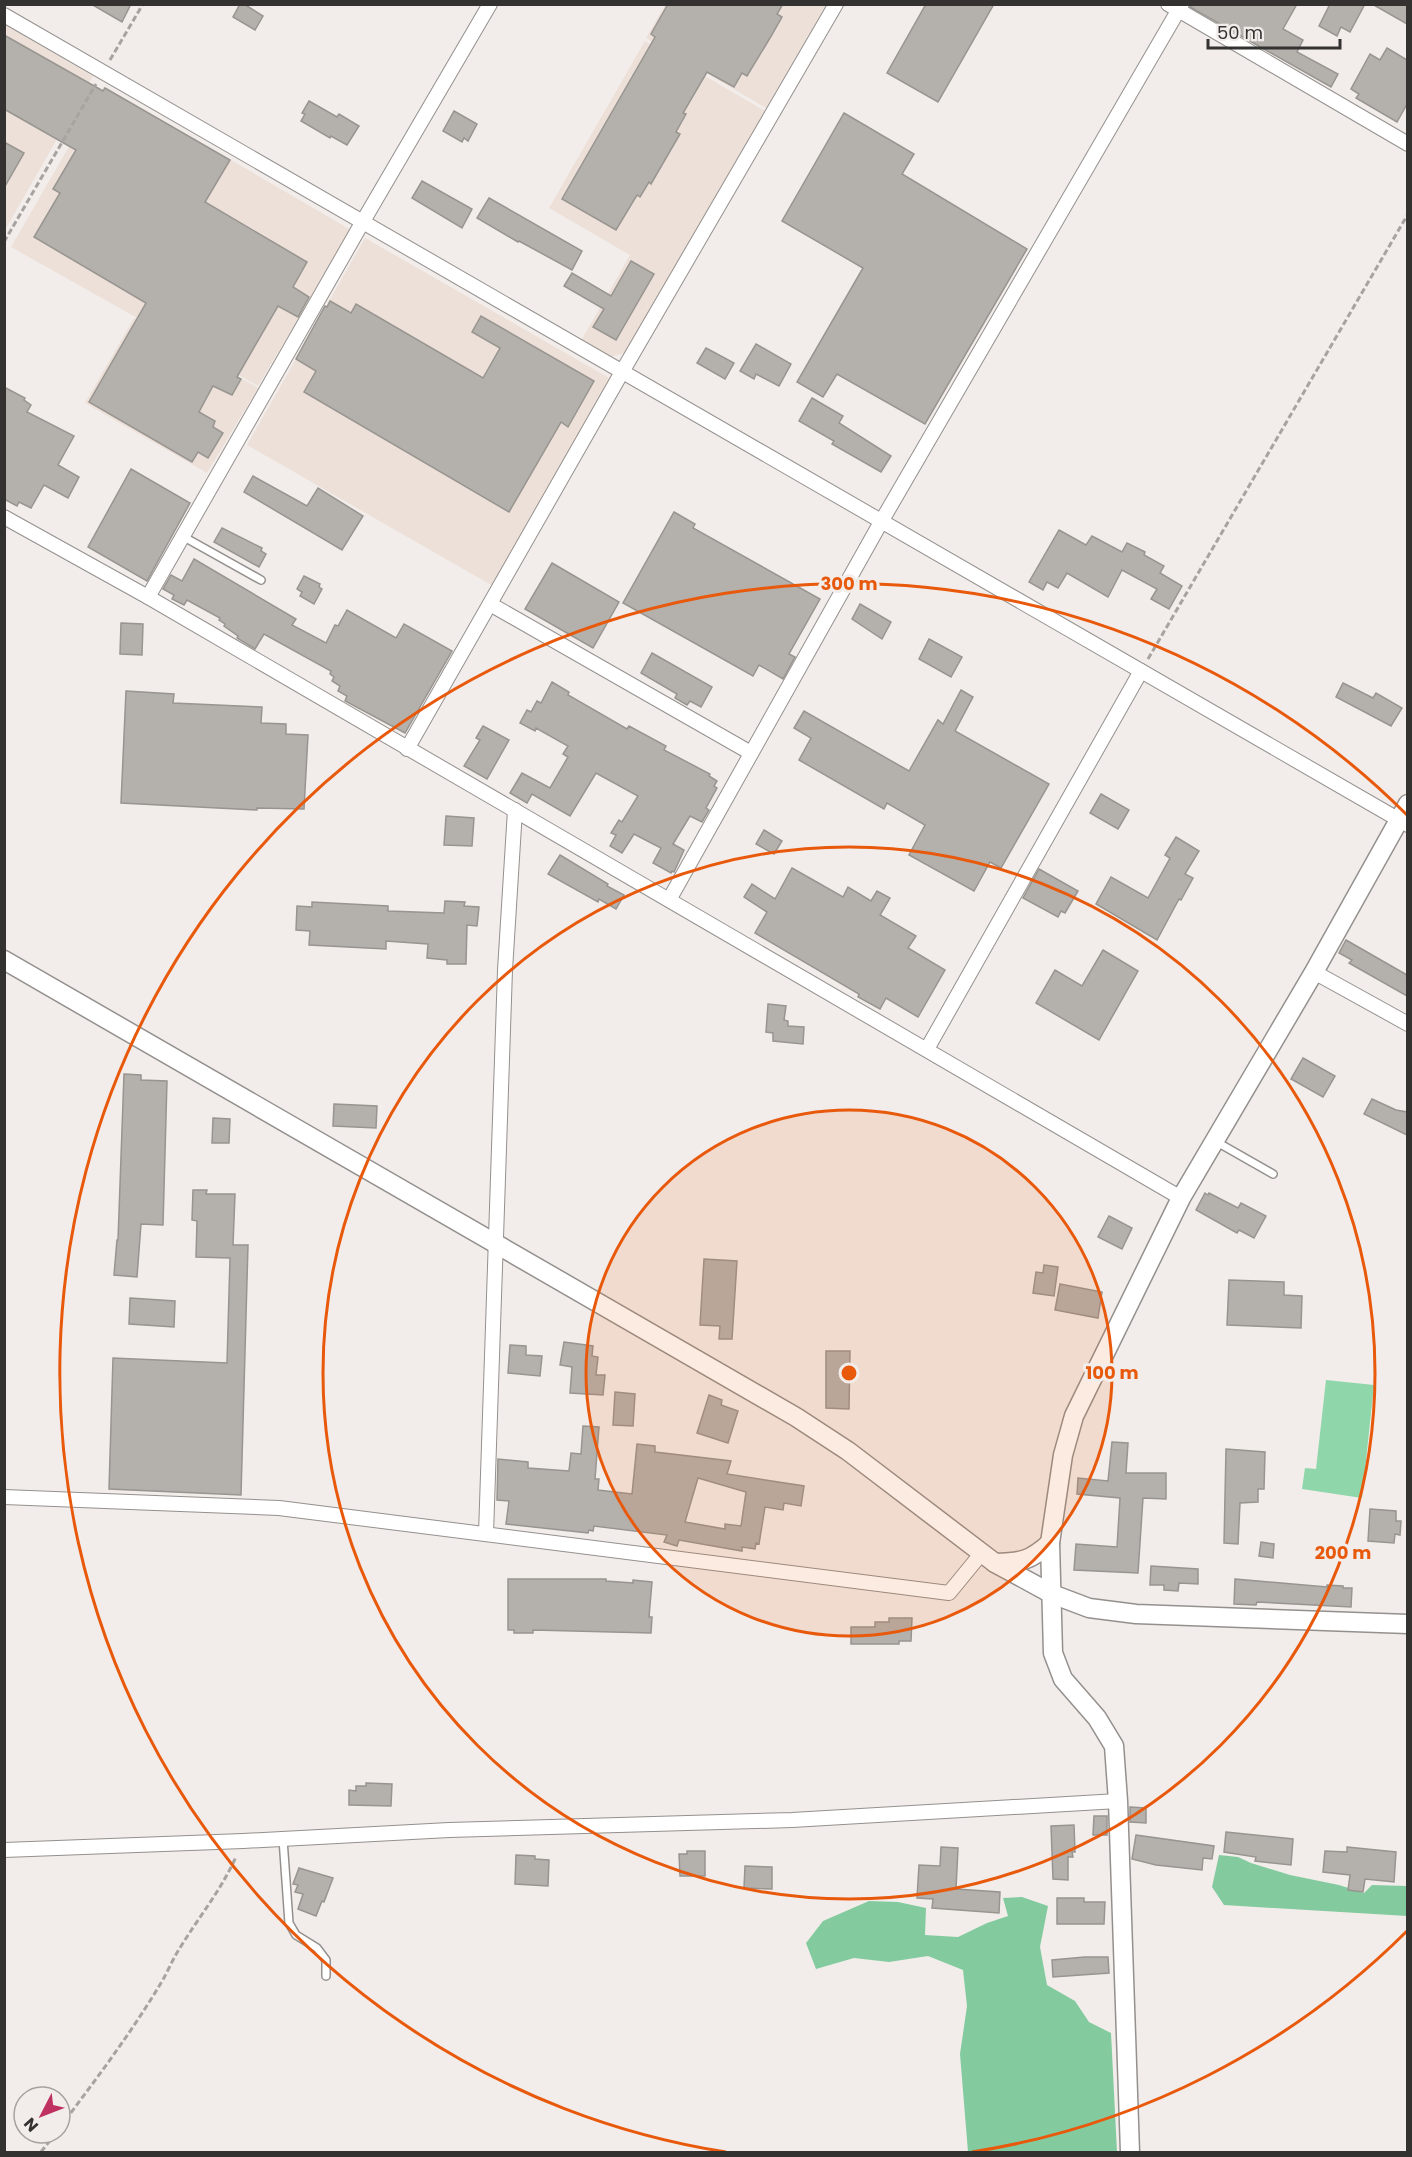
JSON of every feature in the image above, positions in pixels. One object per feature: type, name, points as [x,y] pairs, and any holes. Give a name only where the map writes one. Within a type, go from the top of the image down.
[{"type":"street","points":[[148,597],[490,4]]},
{"type":"street","points":[[407,749],[622,372],[836,4]]},
{"type":"street","points":[[669,900],[881,522],[1176,7],[1407,144]]},
{"type":"street","points":[[4,15],[881,522],[1142,671],[1404,816],[1181,1198],[1074,1416],[1063,1455],[1050,1543],[1052,1594],[1050,1622],[1053,1653],[1063,1679],[1098,1718],[1114,1746],[1118,1801],[1130,2152]]},
{"type":"street","points":[[4,517],[148,597],[1181,1198]]},
{"type":"street","points":[[490,604],[751,753]]},
{"type":"street","points":[[927,1049],[1142,671]]},
{"type":"street","points":[[486,1534],[505,970],[515,810]]},
{"type":"street","points":[[4,960],[796,1417],[848,1451],[988,1559],[1052,1594],[1089,1608],[1136,1614],[1407,1623]]},
{"type":"street","points":[[1314,972],[1407,1024]]},
{"type":"street","points":[[4,1497],[279,1508],[949,1593],[988,1559],[1016,1563],[1034,1557],[1050,1543]]},
{"type":"street","points":[[4,1850],[448,1830],[792,1820],[1118,1801]]},
{"type":"lane","points":[[184,537],[261,580]]},
{"type":"lane","points":[[1215,1141],[1273,1174]]},
{"type":"lane","points":[[282,1839],[289,1923],[296,1935],[317,1948],[326,1960],[326,1976]]},
{"type":"path","points":[[4,242],[143,4]]},
{"type":"path","points":[[1142,671],[1407,214]]},
{"type":"path","points":[[72,2111],[117,2049],[160,1983],[182,1944],[213,1901],[243,1841]]},
{"type":"shaded area","points":[[665,5],[826,5],[766,108],[646,38]]},
{"type":"shaded area","points":[[5,25],[93,76],[5,230]]},
{"type":"shaded area","points":[[645,41],[765,111],[625,353],[610,357],[581,341],[630,255],[549,208]]},
{"type":"shaded area","points":[[104,86],[351,230],[258,386],[11,247]]},
{"type":"shaded area","points":[[365,238],[611,379],[493,586],[247,445]]},
{"type":"shaded area","points":[[134,318],[258,388],[207,473],[85,403]]},
{"type":"green space","points":[[1326,1380],[1374,1385],[1362,1498],[1302,1489],[1305,1468],[1316,1469]]},
{"type":"green space","points":[[1219,1855],[1238,1857],[1290,1875],[1339,1885],[1364,1893],[1372,1885],[1407,1886],[1407,1916],[1224,1905],[1212,1887]]},
{"type":"green space","points":[[1022,1897],[1048,1906],[1040,1947],[1047,1985],[1075,2001],[1089,2022],[1111,2033],[1117,2152],[968,2152],[960,2054],[967,2006],[963,1970],[928,1956],[889,1962],[854,1958],[816,1969],[806,1943],[823,1921],[869,1901],[898,1902],[926,1908],[925,1935],[958,1937],[1008,1916],[1003,1898]]},
{"type":"building","points":[[91,4],[131,4],[122,22]]},
{"type":"building","points":[[240,4],[244,4],[263,16],[255,30],[233,17]]},
{"type":"building","points":[[668,4],[783,4],[777,14],[782,17],[747,76],[742,73],[734,87],[707,72],[683,113],[686,114],[676,132],[680,134],[651,184],[649,182],[640,197],[637,195],[616,230],[562,199],[655,37],[651,34]]},
{"type":"building","points":[[926,4],[994,4],[938,102],[887,73]]},
{"type":"building","points":[[1191,4],[1297,4],[1283,29],[1303,40],[1297,52],[1338,74],[1331,87],[1190,7]]},
{"type":"building","points":[[1330,4],[1365,4],[1350,32],[1341,27],[1337,36],[1319,26]]},
{"type":"building","points":[[1372,4],[1407,4],[1407,24]]},
{"type":"building","points":[[4,35],[103,91],[105,88],[230,160],[205,202],[307,262],[293,287],[309,297],[298,317],[278,306],[237,377],[241,379],[232,395],[213,386],[199,412],[215,421],[213,427],[223,433],[208,458],[198,452],[192,462],[89,402],[146,303],[34,237],[60,193],[53,189],[76,150],[4,109]]},
{"type":"building","points":[[1387,48],[1407,60],[1407,104],[1397,122],[1356,98],[1359,94],[1351,89],[1370,54],[1380,60]]},
{"type":"building","points":[[309,101],[359,126],[347,145],[301,121],[305,114],[302,113]]},
{"type":"building","points":[[454,111],[477,124],[468,141],[464,138],[462,142],[443,131]]},
{"type":"building","points":[[844,113],[914,154],[902,174],[1027,249],[925,424],[837,374],[823,397],[797,382],[863,268],[782,221]]},
{"type":"building","points":[[4,142],[24,153],[4,188]]},
{"type":"building","points":[[422,181],[472,209],[462,228],[412,198]]},
{"type":"building","points":[[489,198],[582,251],[572,270],[477,218]]},
{"type":"building","points":[[631,261],[654,274],[616,340],[593,327],[604,309],[564,286],[572,273],[611,296]]},
{"type":"building","points":[[330,301],[351,313],[356,304],[483,378],[500,348],[472,332],[481,316],[594,381],[568,427],[561,422],[509,512],[304,392],[316,371],[296,359]]},
{"type":"building","points":[[756,344],[791,364],[779,386],[756,374],[754,379],[740,371]]},
{"type":"building","points":[[706,348],[734,363],[725,379],[697,363]]},
{"type":"building","points":[[4,387],[25,398],[24,400],[31,405],[27,412],[74,436],[58,465],[79,477],[68,498],[44,485],[31,508],[19,502],[17,506],[4,499]]},
{"type":"building","points":[[812,398],[843,416],[839,423],[891,456],[881,472],[832,444],[834,441],[799,421]]},
{"type":"building","points":[[131,469],[190,503],[147,581],[88,547]]},
{"type":"building","points":[[253,476],[307,506],[318,488],[363,516],[342,550],[244,492]]},
{"type":"building","points":[[674,512],[695,524],[693,528],[820,599],[789,654],[795,657],[783,679],[759,665],[753,676],[623,603]]},
{"type":"building","points":[[222,528],[262,548],[261,551],[266,554],[259,567],[214,542]]},
{"type":"building","points":[[1059,530],[1086,545],[1092,536],[1122,552],[1127,543],[1145,552],[1144,555],[1164,566],[1160,573],[1182,586],[1169,609],[1151,599],[1157,589],[1122,570],[1108,597],[1067,573],[1058,588],[1047,582],[1043,590],[1029,582]]},
{"type":"building","points":[[194,559],[296,619],[292,625],[326,643],[335,625],[338,626],[347,610],[396,638],[404,624],[452,651],[405,733],[345,701],[347,696],[338,691],[340,686],[332,681],[334,677],[330,674],[331,671],[264,634],[255,649],[237,638],[238,636],[224,626],[220,618],[187,600],[184,605],[172,599],[174,595],[163,589],[171,575],[182,581]]},
{"type":"building","points":[[552,563],[619,602],[593,648],[525,609]]},
{"type":"building","points":[[304,576],[320,584],[319,587],[322,589],[314,604],[300,596],[302,592],[297,589]]},
{"type":"building","points":[[860,604],[891,622],[882,639],[852,619]]},
{"type":"building","points":[[121,623],[143,624],[142,655],[120,654]]},
{"type":"building","points":[[929,639],[962,657],[951,677],[919,659]]},
{"type":"building","points":[[652,653],[712,687],[701,707],[690,701],[687,705],[675,698],[677,694],[641,673]]},
{"type":"building","points":[[552,682],[569,692],[568,695],[627,729],[629,726],[666,746],[664,750],[710,774],[709,776],[717,781],[714,786],[717,788],[706,808],[709,810],[702,822],[690,816],[673,844],[684,850],[674,872],[671,873],[653,863],[661,848],[634,834],[622,853],[610,846],[616,835],[611,833],[619,820],[622,822],[638,796],[596,773],[570,816],[532,794],[527,803],[510,793],[522,773],[550,788],[568,757],[563,754],[568,746],[536,728],[535,731],[520,723],[527,710],[531,712],[537,701],[541,703]]},
{"type":"building","points":[[1343,683],[1373,698],[1376,693],[1402,708],[1391,726],[1336,697]]},
{"type":"building","points":[[961,690],[973,697],[955,731],[1049,784],[1001,868],[990,862],[974,891],[909,855],[925,825],[887,803],[884,809],[799,760],[811,738],[794,728],[804,711],[909,771],[938,720],[943,724]]},
{"type":"building","points":[[126,691],[174,694],[173,703],[262,707],[261,723],[286,724],[286,734],[308,735],[304,809],[257,808],[257,810],[121,803]]},
{"type":"building","points":[[483,726],[509,740],[487,779],[464,766],[480,740],[476,738]]},
{"type":"building","points":[[1101,794],[1129,810],[1118,829],[1090,813]]},
{"type":"building","points":[[446,816],[474,818],[472,846],[444,845]]},
{"type":"building","points":[[764,830],[782,841],[774,854],[756,844]]},
{"type":"building","points":[[1176,837],[1199,851],[1185,874],[1193,878],[1157,940],[1096,904],[1111,877],[1148,898],[1170,858],[1165,855]]},
{"type":"building","points":[[560,855],[624,895],[616,909],[599,899],[598,902],[548,874]]},
{"type":"building","points":[[792,868],[843,897],[848,887],[871,901],[877,891],[890,898],[880,915],[916,936],[908,948],[945,970],[918,1017],[886,998],[880,1009],[858,997],[859,994],[755,933],[767,912],[744,897],[752,884],[775,899]]},
{"type":"building","points":[[1039,869],[1078,891],[1065,913],[1061,911],[1058,917],[1023,898]]},
{"type":"building","points":[[445,901],[465,902],[464,906],[479,907],[477,926],[467,925],[466,964],[447,964],[447,960],[427,958],[428,944],[386,941],[386,949],[309,945],[310,931],[296,930],[297,906],[312,907],[312,902],[388,906],[388,911],[444,913]]},
{"type":"building","points":[[1346,940],[1407,975],[1407,996],[1349,963],[1352,960],[1339,953]]},
{"type":"building","points":[[1103,950],[1138,971],[1099,1040],[1036,1003],[1055,970],[1082,986]]},
{"type":"building","points":[[768,1004],[786,1006],[784,1020],[788,1021],[788,1026],[804,1027],[803,1044],[773,1041],[773,1033],[766,1032]]},
{"type":"building","points":[[1303,1058],[1335,1076],[1323,1097],[1291,1079]]},
{"type":"building","points":[[124,1074],[141,1075],[141,1080],[167,1081],[163,1225],[141,1224],[137,1277],[114,1275],[118,1240]]},
{"type":"building","points":[[1372,1099],[1396,1110],[1407,1112],[1407,1135],[1364,1114]]},
{"type":"building","points":[[334,1104],[377,1106],[376,1128],[333,1126]]},
{"type":"building","points":[[213,1118],[230,1119],[229,1143],[212,1143]]},
{"type":"building","points":[[193,1190],[207,1190],[206,1194],[235,1194],[233,1245],[248,1245],[241,1495],[109,1489],[113,1358],[227,1363],[230,1258],[196,1257],[197,1221],[192,1220]]},
{"type":"building","points":[[1205,1193],[1238,1208],[1241,1203],[1266,1216],[1254,1238],[1239,1230],[1237,1233],[1196,1210]]},
{"type":"building","points":[[1109,1216],[1132,1228],[1122,1249],[1098,1237]]},
{"type":"building","points":[[704,1259],[737,1261],[732,1339],[719,1339],[720,1326],[700,1325]]},
{"type":"building","points":[[1044,1265],[1058,1267],[1054,1296],[1033,1293],[1036,1272],[1043,1273]]},
{"type":"building","points":[[1229,1280],[1284,1282],[1284,1295],[1302,1296],[1301,1328],[1227,1325]]},
{"type":"building","points":[[1060,1284],[1102,1292],[1098,1318],[1055,1310]]},
{"type":"building","points":[[130,1298],[175,1301],[174,1327],[129,1324]]},
{"type":"building","points":[[564,1342],[593,1346],[592,1356],[598,1357],[596,1375],[605,1375],[603,1395],[570,1393],[572,1367],[560,1365]]},
{"type":"building","points":[[510,1345],[526,1346],[526,1355],[542,1356],[540,1376],[508,1373]]},
{"type":"building","points":[[826,1351],[850,1351],[849,1409],[826,1408]]},
{"type":"building","points":[[615,1392],[635,1394],[633,1426],[613,1425]]},
{"type":"building","points":[[709,1395],[722,1400],[721,1405],[738,1411],[728,1443],[697,1433]]},
{"type":"building","points":[[583,1426],[599,1427],[595,1479],[599,1479],[598,1490],[632,1494],[637,1444],[655,1446],[655,1452],[731,1461],[727,1474],[804,1486],[801,1506],[784,1503],[783,1510],[765,1507],[759,1544],[756,1543],[755,1549],[742,1547],[742,1551],[679,1540],[677,1546],[664,1542],[667,1535],[594,1526],[593,1531],[589,1530],[588,1533],[506,1524],[509,1501],[497,1500],[498,1459],[528,1462],[528,1468],[569,1471],[571,1453],[581,1454]],"holes":[[[698,1478],[746,1492],[741,1526],[725,1524],[725,1529],[685,1522]]]},
{"type":"building","points":[[1112,1442],[1128,1443],[1126,1473],[1166,1473],[1166,1499],[1143,1498],[1138,1573],[1074,1570],[1076,1544],[1117,1547],[1120,1498],[1077,1494],[1078,1478],[1108,1481]]},
{"type":"building","points":[[1226,1449],[1265,1452],[1264,1489],[1258,1489],[1258,1502],[1240,1503],[1238,1544],[1224,1543]]},
{"type":"building","points":[[1370,1509],[1396,1511],[1396,1521],[1401,1521],[1400,1535],[1395,1534],[1394,1543],[1368,1541]]},
{"type":"building","points":[[1261,1542],[1274,1544],[1273,1558],[1259,1556]]},
{"type":"building","points":[[1151,1566],[1198,1569],[1198,1584],[1179,1583],[1178,1591],[1164,1590],[1164,1585],[1150,1585]]},
{"type":"building","points":[[508,1579],[606,1579],[606,1581],[633,1583],[633,1580],[652,1582],[649,1617],[652,1617],[651,1633],[533,1630],[533,1633],[514,1633],[514,1630],[508,1630]]},
{"type":"building","points":[[1235,1579],[1352,1588],[1351,1607],[1257,1602],[1256,1605],[1234,1604]]},
{"type":"building","points":[[889,1618],[912,1618],[911,1641],[899,1641],[899,1644],[851,1644],[851,1627],[875,1627],[875,1622],[889,1622]]},
{"type":"building","points":[[366,1783],[392,1784],[391,1806],[349,1805],[349,1790],[356,1791],[356,1786],[366,1786]]},
{"type":"building","points":[[1130,1807],[1146,1808],[1146,1823],[1130,1822]]},
{"type":"building","points":[[1094,1816],[1107,1816],[1107,1835],[1093,1835]]},
{"type":"building","points":[[1074,1825],[1075,1852],[1072,1852],[1073,1857],[1068,1857],[1068,1880],[1053,1879],[1051,1826]]},
{"type":"building","points":[[1226,1832],[1293,1839],[1291,1865],[1255,1861],[1256,1857],[1224,1852]]},
{"type":"building","points":[[1136,1835],[1214,1846],[1212,1859],[1203,1858],[1202,1870],[1156,1865],[1132,1859]]},
{"type":"building","points":[[941,1847],[958,1848],[956,1889],[1000,1892],[999,1913],[932,1908],[933,1899],[917,1898],[919,1865],[940,1866]]},
{"type":"building","points":[[1347,1847],[1396,1852],[1394,1882],[1365,1879],[1363,1892],[1348,1890],[1350,1875],[1323,1872],[1325,1851],[1347,1852]]},
{"type":"building","points":[[687,1851],[705,1851],[705,1876],[680,1876],[679,1854],[687,1854]]},
{"type":"building","points":[[516,1855],[535,1856],[535,1859],[549,1860],[548,1886],[515,1884]]},
{"type":"building","points":[[745,1866],[772,1867],[772,1889],[744,1888]]},
{"type":"building","points":[[299,1868],[333,1878],[316,1916],[298,1909],[303,1894],[295,1892],[298,1885],[293,1884]]},
{"type":"building","points":[[1057,1898],[1084,1898],[1084,1902],[1105,1902],[1104,1924],[1057,1924]]},
{"type":"building","points":[[1108,1957],[1109,1973],[1053,1977],[1052,1960]]}]
